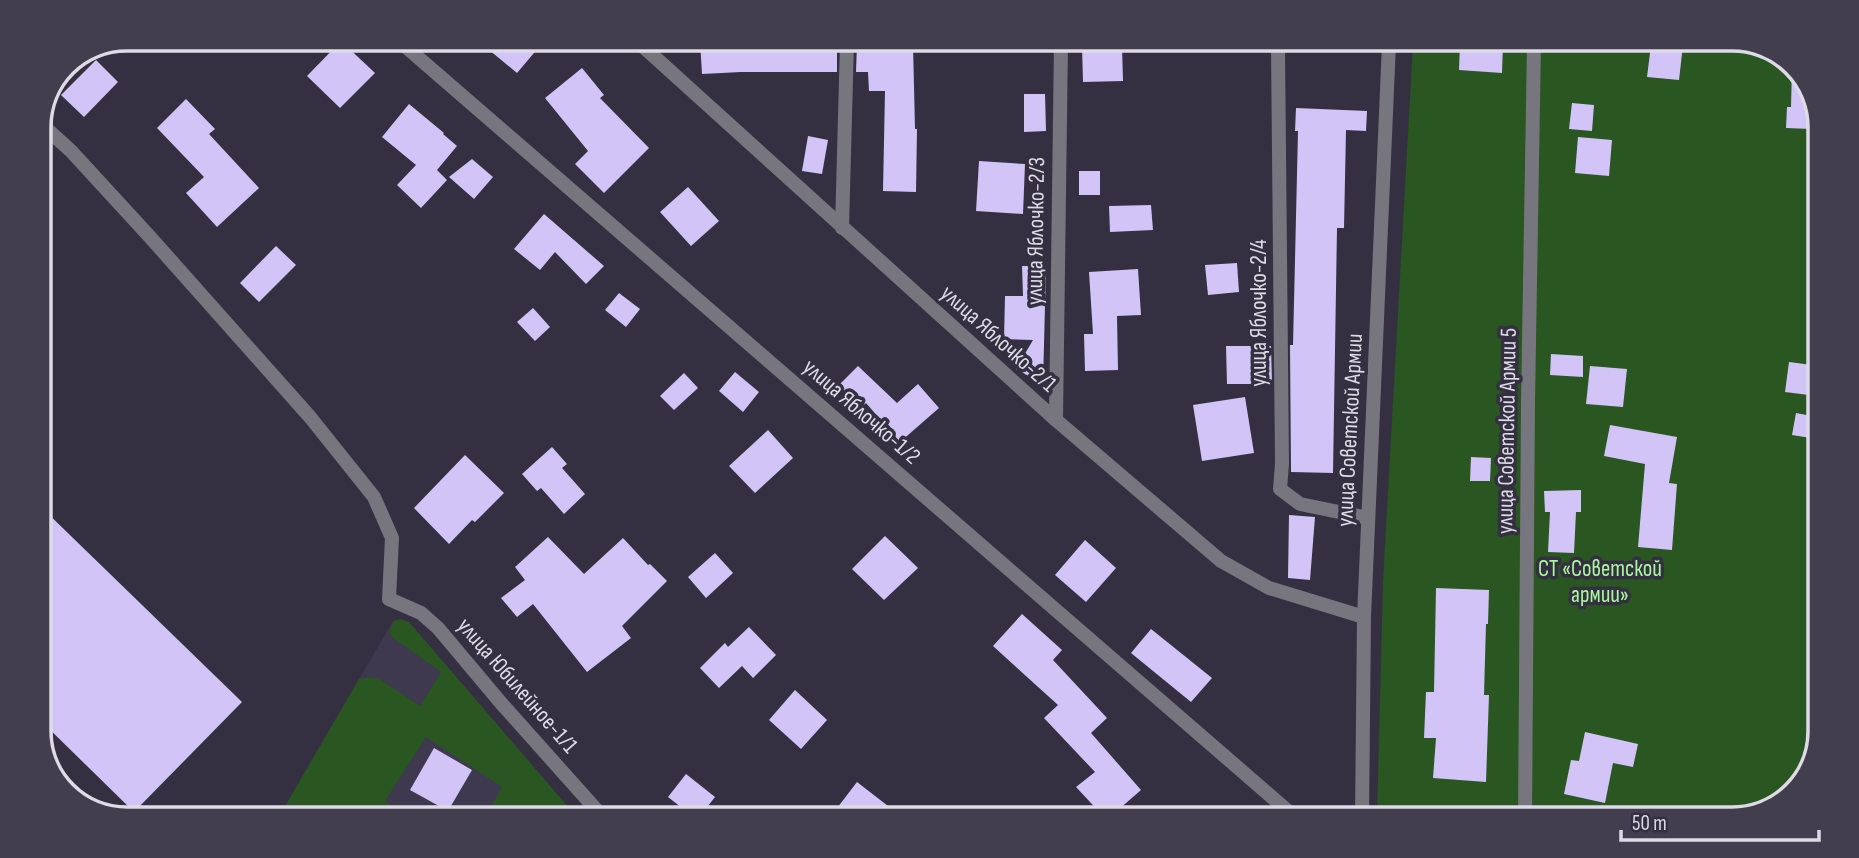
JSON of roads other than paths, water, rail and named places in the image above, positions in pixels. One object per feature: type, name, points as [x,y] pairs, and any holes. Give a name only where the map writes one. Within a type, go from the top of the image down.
[{"type":"street","name":"улица Яблочко-1/2","points":[[411,51],[1283,807]]},
{"type":"street","name":"улица Яблочко-2/1","points":[[648,51],[1056,420],[1221,561],[1269,588],[1364,617]]},
{"type":"street","points":[[842,228],[847,51]]},
{"type":"street","name":"улица Яблочко-2/3","points":[[1056,420],[1061,51]]},
{"type":"street","name":"улица Яблочко-2/4","points":[[1278,51],[1282,464],[1280,489],[1300,504],[1368,519]]},
{"type":"street","name":"улица Советской Армии","points":[[1362,807],[1364,617],[1389,51]]},
{"type":"street","name":"улица Советской Армии 5","points":[[1525,807],[1534,51]]},
{"type":"street","name":"улица Юбилейное-1/1","points":[[51,133],[150,237],[310,417],[374,497],[392,538],[389,599],[421,613],[438,628],[594,807]]},
{"type":"park label","name":"СТ «Советской армии»","points":[[1600,581]]}]
